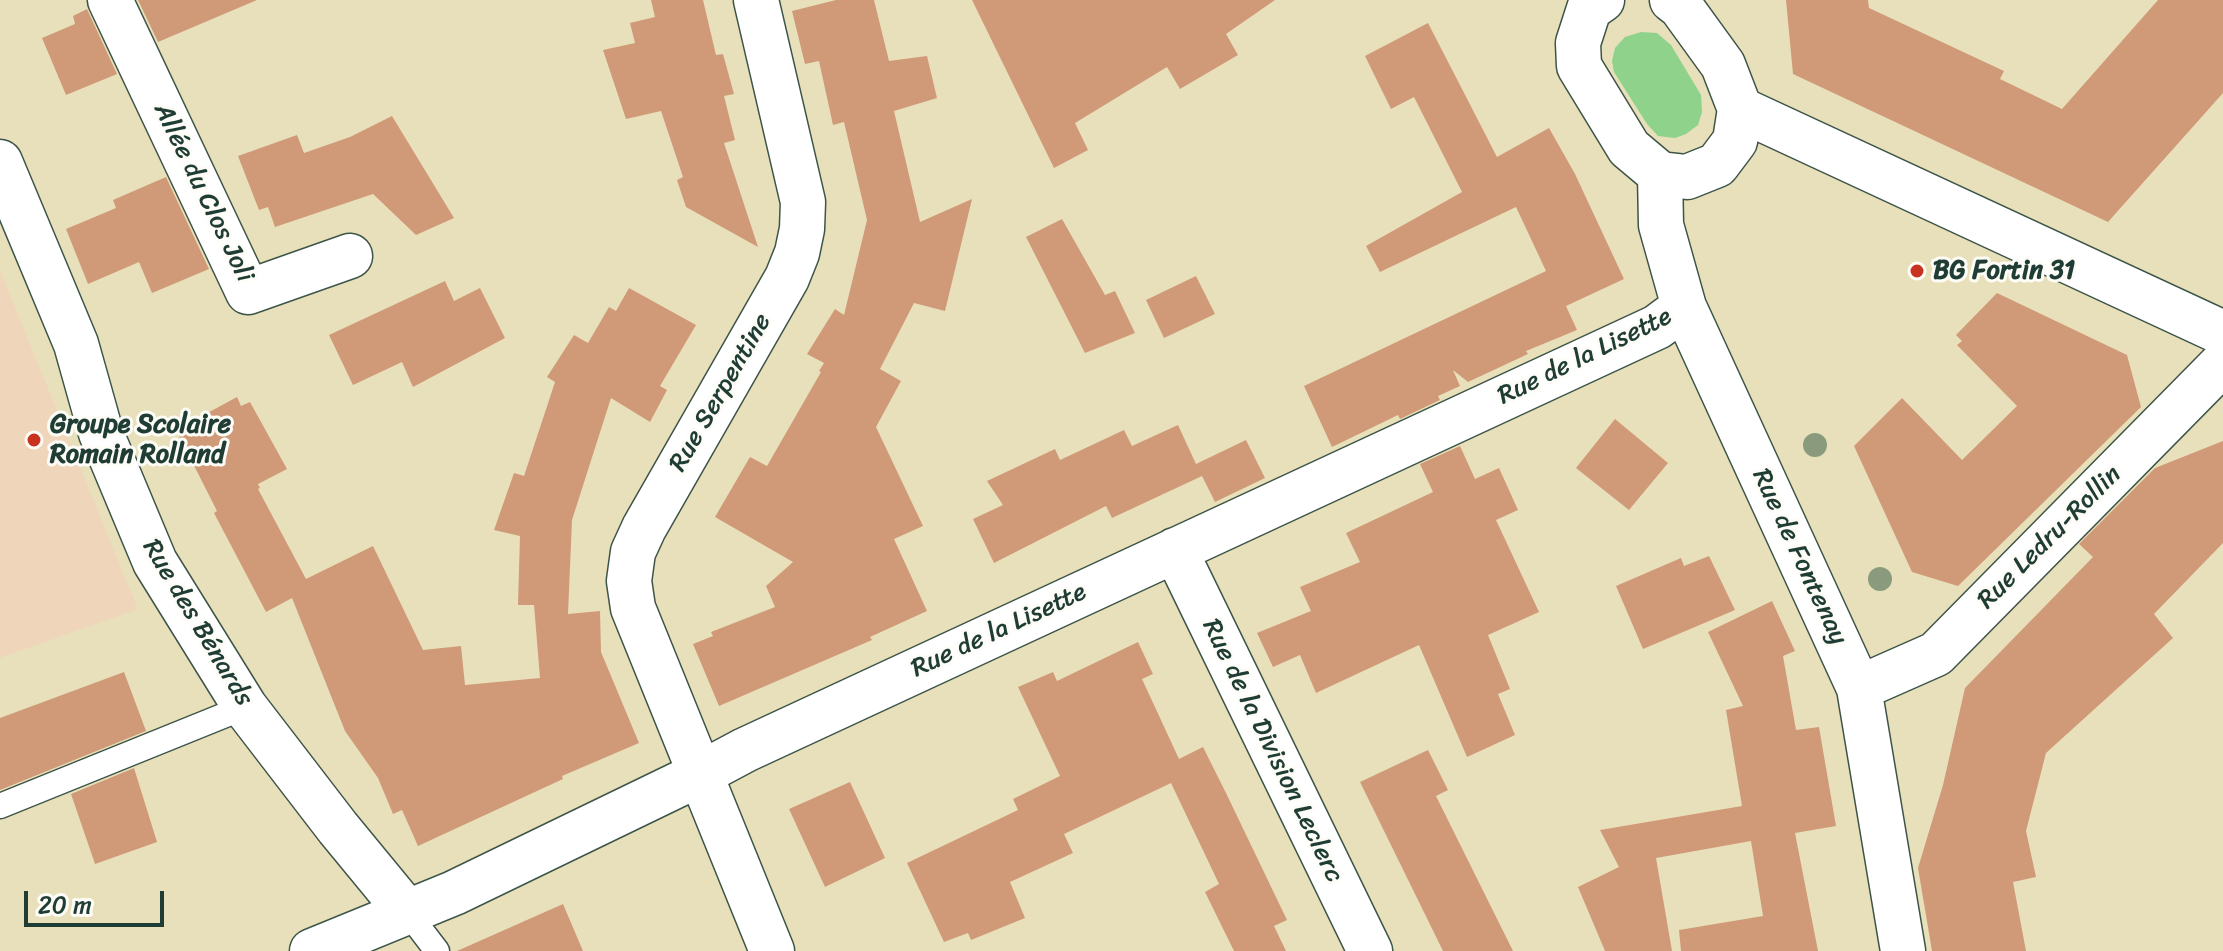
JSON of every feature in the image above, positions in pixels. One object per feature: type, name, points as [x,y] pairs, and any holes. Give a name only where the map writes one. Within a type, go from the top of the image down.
[{"type":"street","name":"Allée du Clos Joli","points":[[110,0],[248,292],[350,256]]},
{"type":"street","name":"Rue Serpentine","points":[[756,0],[803,202],[797,253],[787,278],[644,528],[633,552],[629,581],[633,608],[772,951]]},
{"type":"street","points":[[1672,0],[1681,7],[1723,65],[1750,114],[2223,333]]},
{"type":"street","points":[[1589,3],[1578,43],[1579,66],[1629,148],[1660,174],[1687,177],[1717,165],[1750,114]]},
{"type":"street","name":"Rue des Bénards","points":[[0,162],[76,344],[101,433],[155,562],[245,707],[408,913]]},
{"type":"street","name":"Rue de Fontenay","points":[[1660,174],[1661,225],[1684,307],[1859,688],[1903,951]]},
{"type":"street","name":"Rue de la Lisette","points":[[312,951],[408,913],[745,750],[1657,327],[1684,307]]},
{"type":"street","name":"Rue Ledru-Rollin","points":[[1859,688],[1936,654],[2223,363]]},
{"type":"street","name":"Rue de la Division Leclerc","points":[[1175,550],[1370,951]]},
{"type":"lane","points":[[0,806],[245,707]]},
{"type":"lane","points":[[408,913],[437,951]]},
{"type":"shaded area","name":"Groupe Scolaire Romain Rolland","points":[[0,270],[138,609],[0,658]]},
{"type":"green space","points":[[1641,32],[1657,33],[1671,45],[1701,95],[1702,112],[1698,125],[1686,134],[1675,138],[1658,136],[1614,72],[1612,61],[1615,48],[1625,37]]},
{"type":"building","points":[[138,0],[257,0],[158,42]]},
{"type":"building","points":[[651,0],[703,0],[716,55],[723,54],[734,94],[724,96],[735,140],[724,143],[758,247],[686,207],[677,180],[683,177],[661,111],[626,119],[603,50],[635,43],[630,23],[655,17]]},
{"type":"building","points":[[836,0],[874,0],[889,61],[927,56],[937,98],[894,111],[920,222],[972,199],[945,311],[914,303],[880,369],[901,381],[876,427],[923,526],[894,539],[927,611],[870,637],[872,640],[719,706],[693,644],[713,636],[711,632],[775,607],[766,586],[793,562],[715,517],[750,457],[767,466],[821,372],[824,363],[807,354],[835,309],[844,315],[867,220],[844,122],[833,125],[819,61],[805,64],[792,11]]},
{"type":"building","points":[[972,0],[1275,0],[1226,34],[1238,55],[1180,89],[1167,67],[1075,123],[1088,150],[1054,168]]},
{"type":"building","points":[[1786,0],[1868,0],[1869,8],[2004,71],[2000,79],[2062,109],[2158,0],[2223,0],[2223,93],[2108,222],[1793,74]]},
{"type":"building","points":[[87,9],[117,74],[66,95],[42,38],[75,24],[73,16]]},
{"type":"building","points":[[1428,23],[1497,157],[1549,128],[1575,174],[1624,279],[1566,306],[1577,330],[1526,351],[1528,354],[1468,382],[1453,370],[1460,386],[1438,396],[1440,400],[1400,419],[1398,415],[1332,447],[1304,386],[1546,271],[1516,207],[1380,272],[1366,246],[1462,192],[1414,97],[1391,109],[1365,56]]},
{"type":"building","points":[[392,116],[454,218],[416,235],[373,194],[275,227],[268,207],[259,210],[238,156],[297,135],[304,153],[350,137]]},
{"type":"building","points":[[166,177],[209,269],[152,293],[139,262],[88,284],[66,229],[116,208],[113,200]]},
{"type":"building","points":[[1062,219],[1105,295],[1115,291],[1135,333],[1085,353],[1026,237]]},
{"type":"building","points":[[1196,276],[1215,314],[1164,338],[1146,300]]},
{"type":"building","points":[[445,281],[454,301],[480,288],[505,338],[413,387],[402,362],[353,385],[329,335]]},
{"type":"building","points":[[629,288],[696,325],[660,386],[667,390],[650,422],[611,398],[572,520],[568,614],[600,611],[601,652],[639,743],[562,776],[563,779],[418,846],[402,810],[393,814],[378,778],[345,731],[292,598],[266,612],[214,513],[217,511],[176,430],[237,397],[241,406],[250,402],[287,469],[258,484],[258,489],[306,579],[373,546],[423,650],[461,646],[465,685],[540,678],[534,605],[518,605],[520,536],[494,530],[514,473],[524,476],[555,382],[547,377],[574,335],[588,343],[609,307],[616,311]]},
{"type":"building","points":[[1997,293],[2127,355],[2141,407],[1958,586],[1912,572],[1854,446],[1902,398],[1962,460],[2017,406],[1957,345],[1962,341],[1956,335]]},
{"type":"building","points":[[1615,419],[1668,463],[1629,510],[1576,468]]},
{"type":"building","points":[[1178,425],[1196,464],[1246,440],[1265,478],[1215,502],[1202,476],[1112,518],[1106,506],[994,563],[973,519],[1003,505],[987,481],[1055,449],[1060,460],[1124,430],[1132,446]]},
{"type":"building","points":[[2223,441],[2223,543],[2154,614],[2173,638],[2046,753],[2026,831],[2036,877],[2013,882],[2026,951],[1932,951],[1918,868],[1943,785],[1965,688],[2093,557],[2079,544],[2155,468]]},
{"type":"building","points":[[1460,446],[1475,479],[1499,468],[1518,510],[1496,520],[1539,612],[1488,635],[1510,689],[1498,694],[1515,735],[1467,757],[1419,645],[1316,693],[1300,655],[1273,667],[1257,633],[1311,611],[1300,587],[1360,562],[1346,533],[1433,492],[1420,464]]},
{"type":"building","points":[[1709,556],[1735,610],[1643,649],[1616,586],[1681,558],[1684,566]]},
{"type":"building","points":[[1772,601],[1795,651],[1783,656],[1796,730],[1819,727],[1836,826],[1795,833],[1818,951],[1681,951],[1679,930],[1763,916],[1751,841],[1656,858],[1672,951],[1605,951],[1578,887],[1619,867],[1600,830],[1742,806],[1726,710],[1743,706],[1708,632]]},
{"type":"building","points":[[1138,642],[1153,674],[1142,679],[1179,759],[1203,747],[1287,920],[1274,926],[1286,951],[1234,951],[1205,892],[1219,884],[1171,783],[1064,834],[1073,853],[1010,882],[1025,918],[971,940],[968,933],[944,942],[907,863],[1018,810],[1013,799],[1060,776],[1018,687],[1053,672],[1057,681]]},
{"type":"building","points":[[124,672],[146,731],[0,790],[0,718]]},
{"type":"building","points":[[1428,750],[1448,790],[1436,796],[1513,951],[1443,951],[1360,782]]},
{"type":"building","points":[[134,768],[157,842],[95,864],[71,794]]},
{"type":"building","points":[[850,782],[885,858],[825,887],[789,809]]},
{"type":"building","points":[[563,904],[583,951],[457,951]]},
{"type":"place","name":"BG Fortin 31","points":[[1917,271]]},
{"type":"place","name":"Groupe Scolaire Romain Rolland","points":[[34,440]]}]
